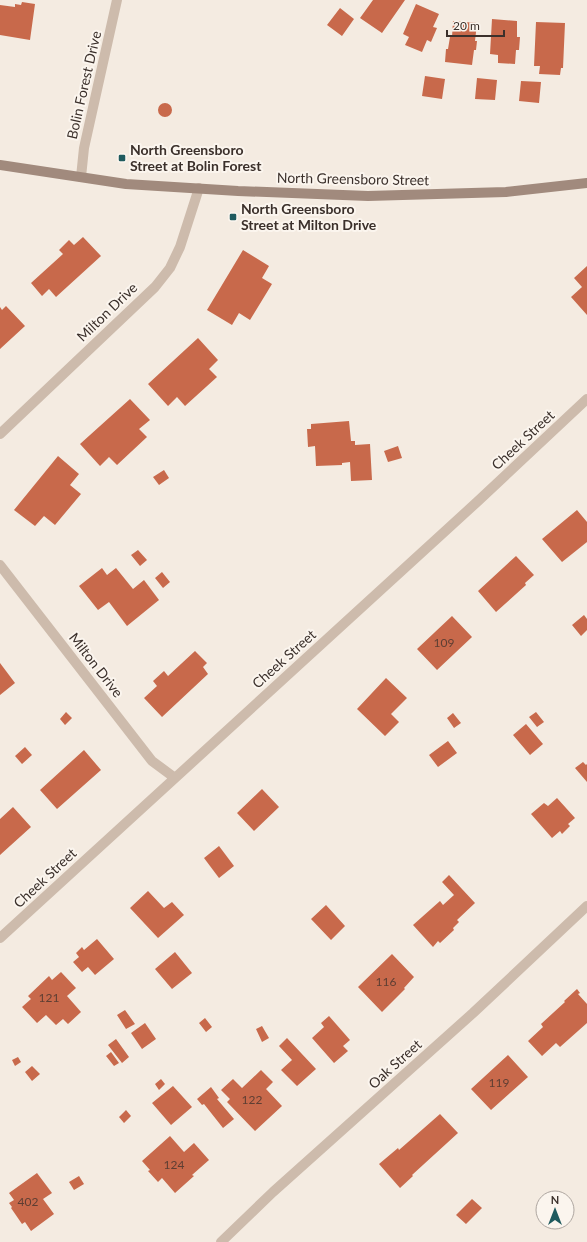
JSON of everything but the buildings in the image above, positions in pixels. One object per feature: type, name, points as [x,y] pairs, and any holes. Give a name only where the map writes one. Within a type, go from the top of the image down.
[{"type":"main road","name":"North Greensboro Street","points":[[0,165],[126,184],[368,196],[506,192],[587,183]]},
{"type":"street","name":"Bolin Forest Drive","points":[[81,177],[84,148],[117,0]]},
{"type":"street","name":"Milton Drive","points":[[0,434],[165,275],[180,247],[199,188]]},
{"type":"street","name":"Cheek Street","points":[[0,938],[477,502],[587,399]]},
{"type":"street","name":"Milton Drive","points":[[0,565],[152,761],[175,778]]},
{"type":"street","name":"Oak Street","points":[[220,1242],[273,1192],[473,1012],[587,906]]},
{"type":"place","name":"North Greensboro Street at Bolin Forest","points":[[122,158]]},
{"type":"place","name":"North Greensboro Street at Milton Drive","points":[[233,217]]}]
